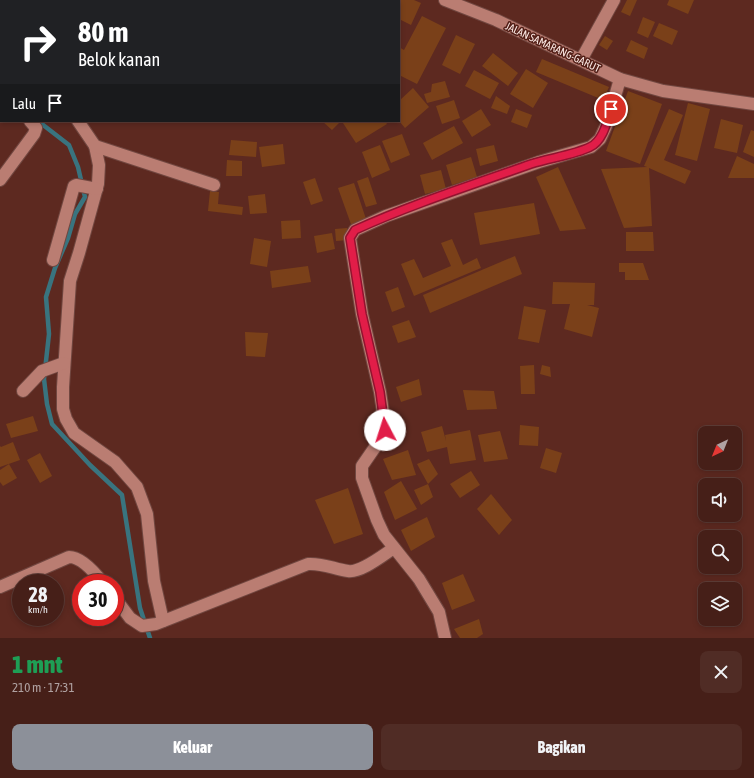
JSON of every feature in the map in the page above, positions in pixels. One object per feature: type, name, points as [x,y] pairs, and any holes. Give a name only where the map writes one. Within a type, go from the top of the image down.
[{"type":"street","name":"JALAN SAMARANG-GARUT","points":[[445,0],[496,20],[620,79],[663,91],[754,104]]},
{"type":"street","points":[[581,60],[614,0]]},
{"type":"street","points":[[445,638],[439,612],[419,579],[384,535],[376,520],[362,478],[362,466],[382,437],[385,425],[380,392],[362,314],[350,238],[355,230],[386,216],[539,162],[591,147],[600,139],[607,124],[620,79]]},
{"type":"street","points":[[0,180],[34,134],[36,128],[31,122]]},
{"type":"street","points":[[79,122],[95,146],[99,165],[79,253],[70,281],[60,364],[63,409],[66,419],[74,433],[115,462],[137,487],[147,514],[159,622]]},
{"type":"street","points":[[95,146],[214,185]]},
{"type":"street","points":[[53,260],[74,186],[76,185],[93,188]]},
{"type":"street","points":[[23,391],[42,371],[60,364]]},
{"type":"street","points":[[124,610],[130,618],[142,626],[159,622],[308,564],[317,563],[348,571],[361,569],[394,548]]},
{"type":"street","points":[[0,587],[69,557],[78,559],[96,574]]},
{"type":"building","points":[[401,0],[414,0],[421,3],[411,25],[400,20]]},
{"type":"building","points":[[627,0],[637,0],[630,16],[621,12]]},
{"type":"building","points":[[669,0],[694,0],[688,14],[667,5]]},
{"type":"building","points":[[422,16],[446,28],[417,84],[400,76],[400,48],[404,50]]},
{"type":"building","points":[[643,17],[655,22],[648,38],[637,33]]},
{"type":"building","points":[[659,23],[678,31],[672,45],[653,36]]},
{"type":"building","points":[[456,35],[475,44],[460,74],[442,65]]},
{"type":"building","points":[[605,36],[613,41],[607,50],[599,45]]},
{"type":"building","points":[[631,40],[648,48],[644,59],[626,51]]},
{"type":"building","points":[[493,53],[518,73],[508,86],[482,66]]},
{"type":"building","points":[[542,59],[609,87],[603,100],[536,72]]},
{"type":"building","points":[[526,69],[548,83],[533,108],[510,94]]},
{"type":"building","points":[[474,70],[499,83],[490,99],[465,86]]},
{"type":"building","points":[[445,81],[450,97],[427,103],[424,94],[431,92],[432,84]]},
{"type":"building","points":[[413,88],[429,107],[405,128],[400,122],[400,100]]},
{"type":"building","points":[[628,91],[662,104],[640,164],[606,151]]},
{"type":"building","points":[[496,96],[510,106],[507,114],[491,108]]},
{"type":"building","points":[[454,100],[460,118],[442,124],[436,106]]},
{"type":"building","points":[[688,103],[710,109],[697,161],[675,155]]},
{"type":"building","points":[[481,109],[491,125],[472,137],[462,121]]},
{"type":"building","points":[[516,109],[532,115],[527,128],[511,122]]},
{"type":"building","points":[[669,109],[683,115],[664,160],[691,171],[685,184],[649,168],[652,226],[624,228],[601,169],[647,167],[644,166]]},
{"type":"building","points":[[721,119],[743,125],[737,153],[714,148]]},
{"type":"building","points":[[323,122],[340,122],[332,130]]},
{"type":"building","points":[[386,122],[387,124],[356,143],[343,123]]},
{"type":"building","points":[[454,126],[463,143],[432,160],[423,143]]},
{"type":"building","points":[[751,130],[754,131],[754,157],[743,152]]},
{"type":"building","points":[[402,134],[410,155],[391,163],[382,141]]},
{"type":"building","points":[[231,140],[257,142],[256,157],[229,155]]},
{"type":"building","points":[[283,144],[285,164],[262,167],[259,147]]},
{"type":"building","points":[[380,145],[390,170],[372,178],[362,152]]},
{"type":"building","points":[[494,145],[498,161],[480,166],[476,149]]},
{"type":"building","points":[[737,156],[754,164],[754,178],[728,178]]},
{"type":"building","points":[[471,157],[477,177],[452,185],[446,165]]},
{"type":"building","points":[[227,160],[242,161],[242,176],[226,176]]},
{"type":"building","points":[[558,167],[586,229],[560,231],[536,177]]},
{"type":"building","points":[[441,170],[446,189],[425,194],[420,175]]},
{"type":"building","points":[[368,177],[377,204],[366,207],[357,181]]},
{"type":"building","points":[[315,178],[323,201],[311,205],[303,182]]},
{"type":"building","points":[[354,183],[367,222],[352,227],[338,188]]},
{"type":"building","points":[[210,191],[219,192],[218,204],[243,207],[242,215],[208,211]]},
{"type":"building","points":[[265,194],[267,213],[250,214],[248,196]]},
{"type":"building","points":[[534,203],[540,234],[480,245],[474,213]]},
{"type":"building","points":[[300,220],[301,238],[282,239],[281,221]]},
{"type":"building","points":[[347,228],[349,240],[336,241],[335,229]]},
{"type":"building","points":[[626,232],[653,232],[654,251],[626,251]]},
{"type":"building","points":[[332,233],[335,249],[317,253],[314,236]]},
{"type":"building","points":[[254,238],[271,241],[267,267],[250,264]]},
{"type":"building","points":[[452,239],[463,265],[477,258],[481,268],[414,296],[401,264],[414,259],[423,278],[451,266],[441,243]]},
{"type":"building","points":[[515,256],[522,274],[430,313],[423,295]]},
{"type":"building","points":[[619,263],[643,263],[649,280],[625,280],[625,272],[619,272]]},
{"type":"building","points":[[308,266],[311,282],[272,288],[270,271]]},
{"type":"building","points":[[553,282],[595,283],[594,305],[587,305],[599,308],[592,337],[564,329],[570,304],[552,304]]},
{"type":"building","points":[[398,287],[405,307],[392,312],[385,292]]},
{"type":"building","points":[[524,306],[546,310],[539,343],[518,339]]},
{"type":"building","points":[[409,320],[416,337],[398,343],[392,326]]},
{"type":"building","points":[[245,332],[268,333],[265,357],[246,356]]},
{"type":"building","points":[[534,365],[535,394],[521,394],[520,366]]},
{"type":"building","points":[[542,365],[550,367],[551,377],[540,374]]},
{"type":"building","points":[[419,379],[422,395],[401,402],[396,387]]},
{"type":"building","points":[[463,390],[494,391],[497,409],[467,410]]},
{"type":"building","points":[[33,416],[38,431],[11,438],[6,424]]},
{"type":"building","points":[[520,425],[539,427],[538,446],[519,445]]},
{"type":"building","points":[[442,426],[446,441],[445,435],[470,430],[476,460],[450,464],[447,447],[427,452],[421,432]]},
{"type":"building","points":[[500,431],[508,459],[484,462],[478,435]]},
{"type":"building","points":[[13,442],[20,460],[0,467],[0,446],[1,447]]},
{"type":"building","points":[[546,448],[562,453],[556,473],[540,468]]},
{"type":"building","points":[[408,450],[416,475],[392,480],[383,459]]},
{"type":"building","points":[[40,453],[52,476],[40,483],[27,460]]},
{"type":"building","points":[[429,459],[438,474],[428,484],[417,464]]},
{"type":"building","points":[[9,464],[17,478],[3,486],[0,482],[0,470]]},
{"type":"building","points":[[471,471],[480,485],[460,498],[450,484]]},
{"type":"building","points":[[401,481],[417,509],[395,520],[384,492]]},
{"type":"building","points":[[428,484],[433,497],[421,505],[414,490]]},
{"type":"building","points":[[348,488],[363,534],[334,544],[315,500]]},
{"type":"building","points":[[491,494],[512,520],[499,535],[477,509]]},
{"type":"building","points":[[427,517],[435,537],[411,551],[401,530]]},
{"type":"building","points":[[463,574],[475,601],[452,610],[442,583]]},
{"type":"building","points":[[479,619],[483,634],[477,638],[460,638],[454,629]]},
{"type":"waterway","points":[[39,122],[69,145],[78,167],[85,197],[75,214],[68,238],[55,268],[46,297],[49,334],[44,379],[47,404],[52,424],[90,465],[122,495],[140,608],[150,638]]},
{"type":"route","points":[[385,430],[380,392],[362,314],[350,238],[352,234],[355,230],[386,216],[465,187],[539,162],[591,147],[600,139],[607,124],[611,109]]}]
